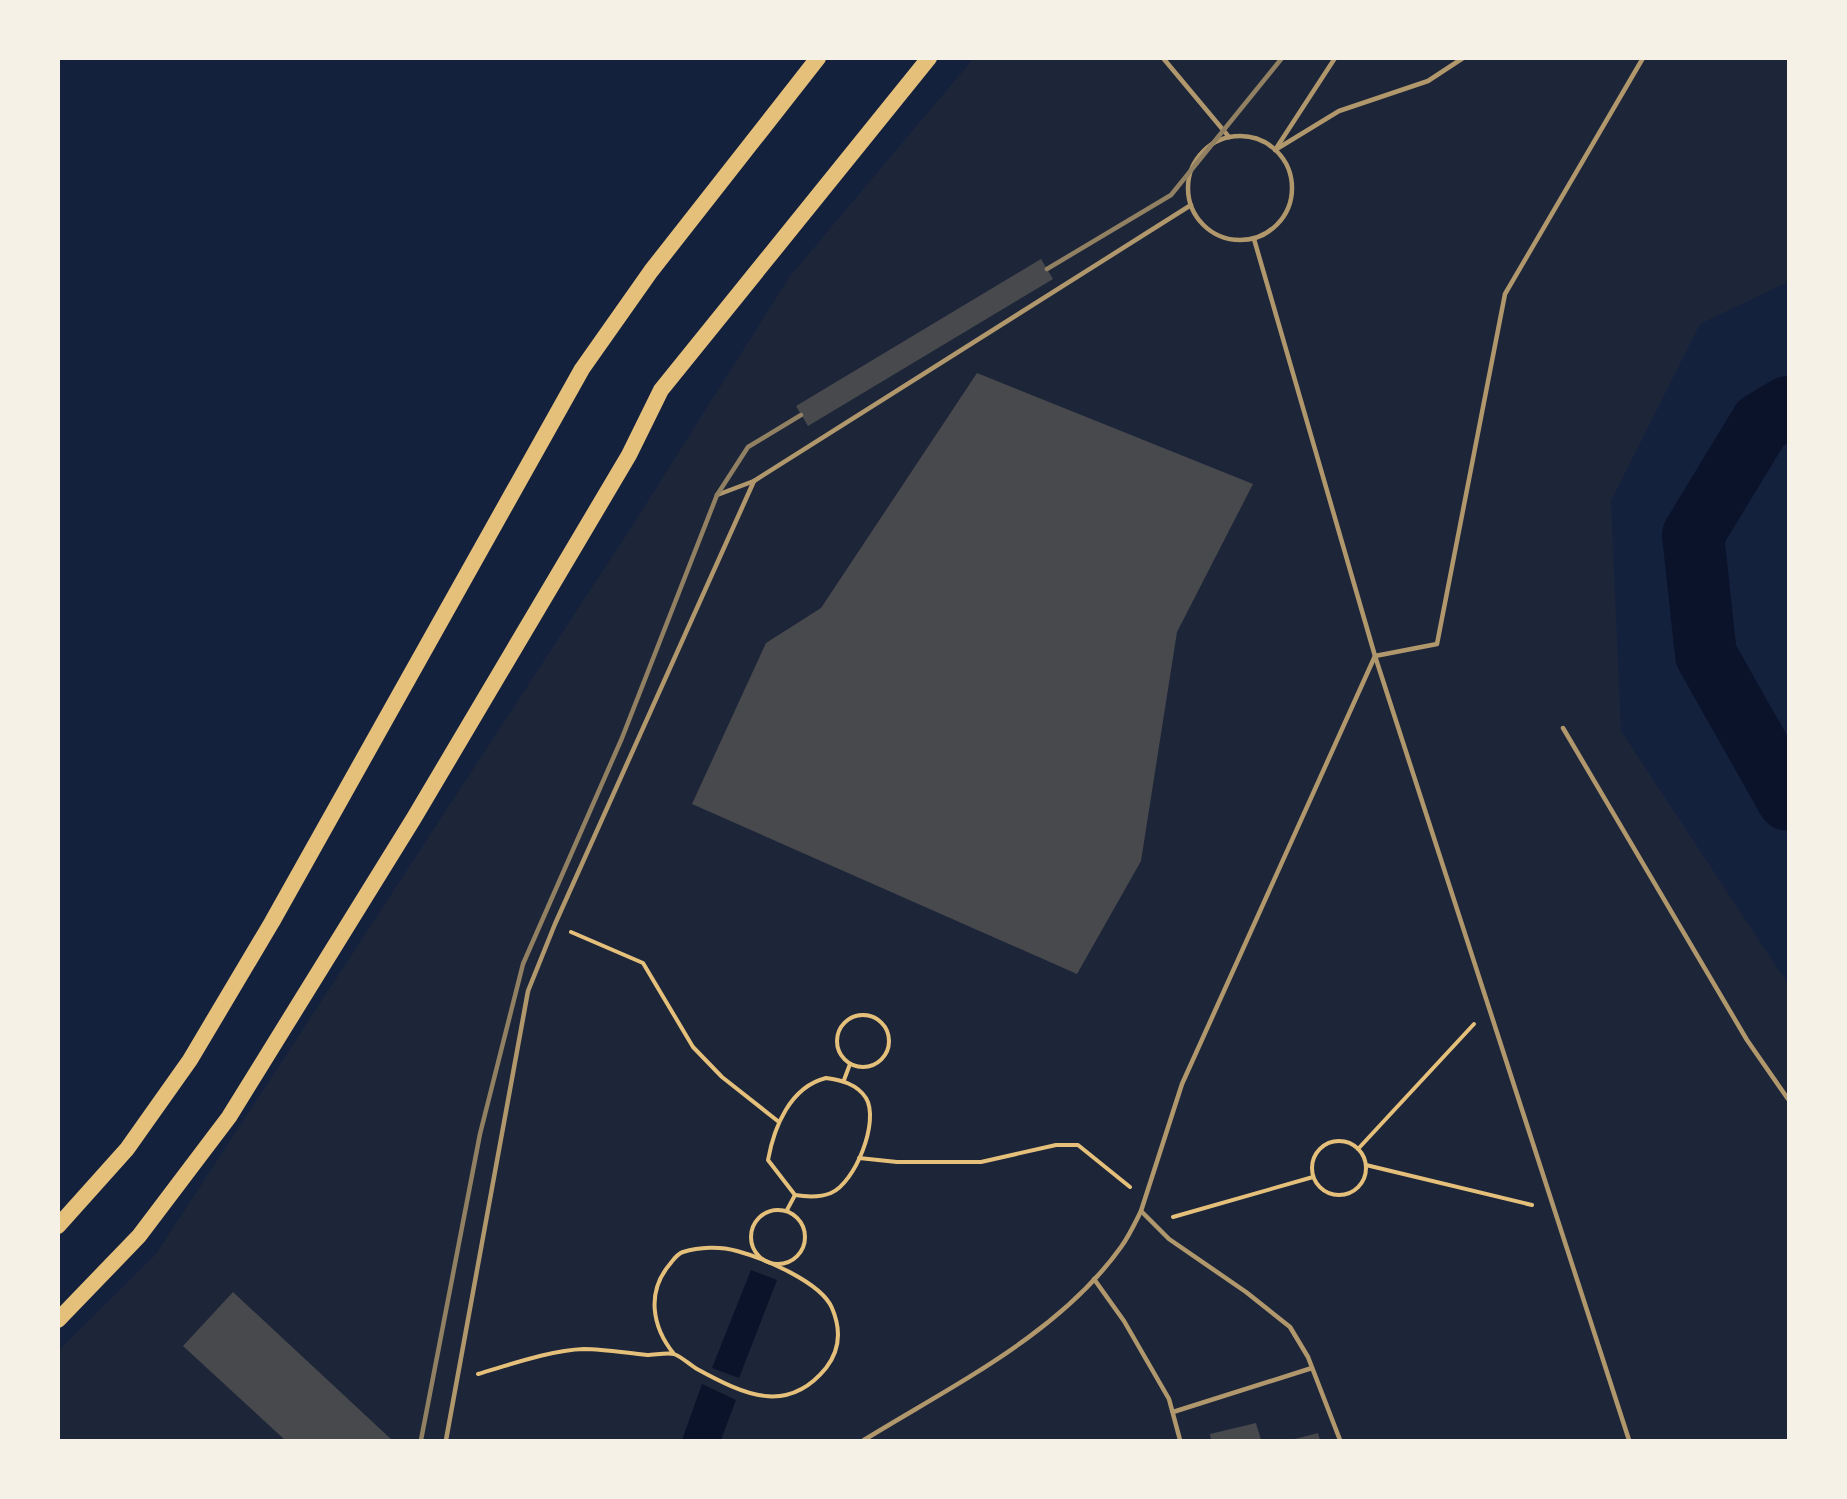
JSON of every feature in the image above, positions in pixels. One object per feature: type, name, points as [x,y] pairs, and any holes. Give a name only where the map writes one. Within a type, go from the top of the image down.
[{"type":"highway","points":[[58,1226],[127,1149],[190,1060],[272,922],[582,369],[651,271],[818,58]]},
{"type":"highway","points":[[58,1320],[139,1236],[229,1117],[420,808],[629,455],[661,390],[929,58]]},
{"type":"lane","points":[[1163,58],[1229,137]]},
{"type":"lane","points":[[1275,150],[1335,58]]},
{"type":"lane","points":[[1275,150],[1339,111],[1428,81],[1463,58]]},
{"type":"lane","points":[[1374,656],[1437,644],[1505,294],[1643,58]]},
{"type":"lane","points":[[1229,137],[1254,137],[1275,150],[1290,172],[1293,189],[1290,206],[1282,221],[1270,232],[1254,239],[1237,241],[1220,237],[1205,228],[1194,215],[1187,180],[1193,163],[1204,150],[1229,137]]},
{"type":"lane","points":[[717,495],[754,481],[1191,205]]},
{"type":"lane","points":[[1254,239],[1374,656],[1629,1440]]},
{"type":"lane","points":[[446,1440],[459,1379],[528,991],[555,924],[754,481]]},
{"type":"lane","points":[[864,1440],[1026,1340],[1094,1279],[1122,1246],[1141,1211],[1182,1084],[1374,656]]},
{"type":"lane","points":[[1563,728],[1747,1040],[1788,1099]]},
{"type":"lane","points":[[1141,1211],[1169,1239],[1246,1292],[1290,1327],[1312,1368],[1340,1440]]},
{"type":"lane","points":[[1094,1279],[1124,1321],[1169,1400],[1180,1440]]},
{"type":"lane","points":[[1173,1412],[1312,1368]]},
{"type":"path","points":[[555,924],[642,963],[693,1047],[722,1077],[779,1122]]},
{"type":"path","points":[[1358,1149],[1489,1008]]},
{"type":"path","points":[[855,1016],[873,1017],[886,1028],[890,1037],[886,1054],[874,1066],[857,1067],[850,1064],[839,1051],[837,1034],[841,1026],[855,1016]]},
{"type":"path","points":[[844,1080],[850,1064]]},
{"type":"path","points":[[825,1078],[844,1080],[866,1099],[870,1117],[860,1158],[848,1179],[833,1193],[813,1198],[795,1195],[768,1160],[772,1137],[779,1122],[797,1097],[813,1082],[825,1078]]},
{"type":"path","points":[[1343,1142],[1358,1149],[1366,1165],[1363,1182],[1350,1193],[1341,1195],[1325,1191],[1313,1177],[1314,1159],[1326,1145],[1343,1142]]},
{"type":"path","points":[[860,1158],[897,1162],[981,1162],[1056,1145],[1078,1145],[1145,1198]]},
{"type":"path","points":[[1366,1165],[1555,1210]]},
{"type":"path","points":[[1153,1223],[1313,1177]]},
{"type":"path","points":[[787,1210],[795,1195]]},
{"type":"path","points":[[777,1209],[787,1210],[801,1220],[806,1237],[805,1246],[795,1259],[787,1263],[769,1263],[755,1251],[751,1232],[760,1216],[777,1209]]},
{"type":"path","points":[[705,1247],[735,1250],[769,1263],[809,1283],[832,1307],[839,1343],[832,1360],[814,1382],[795,1394],[767,1398],[723,1382],[674,1354],[662,1340],[654,1319],[654,1292],[666,1269],[680,1252],[705,1247]]},
{"type":"path","points":[[459,1379],[524,1361],[582,1349],[654,1355],[674,1354]]},
{"type":"shaded area","points":[[973,59],[1788,59],[1788,282],[1700,324],[1611,501],[1621,731],[1788,984],[1788,1440],[59,1440],[59,1350],[156,1254],[634,523],[790,276]]},
{"type":"shaded area","points":[[751,1270],[777,1280],[739,1378],[712,1368]]},
{"type":"shaded area","points":[[702,1384],[736,1400],[721,1440],[682,1440]]},
{"type":"building","points":[[1041,259],[1053,279],[808,426],[796,406]]},
{"type":"building","points":[[977,373],[1253,484],[1177,632],[1141,861],[1077,974],[692,804],[766,643],[821,608]]},
{"type":"building","points":[[233,1292],[392,1440],[285,1440],[183,1346]]},
{"type":"building","points":[[1256,1423],[1261,1440],[1211,1440],[1210,1434]]},
{"type":"building","points":[[1318,1433],[1320,1440],[1291,1440]]},
{"type":"waterway","points":[[1788,407],[1761,423],[1693,535],[1706,655],[1788,800]]},
{"type":"railway","points":[[1047,269],[1171,195],[1282,58]]},
{"type":"railway","points":[[421,1440],[480,1134],[523,964],[622,738],[717,495],[748,447],[801,415]]}]
